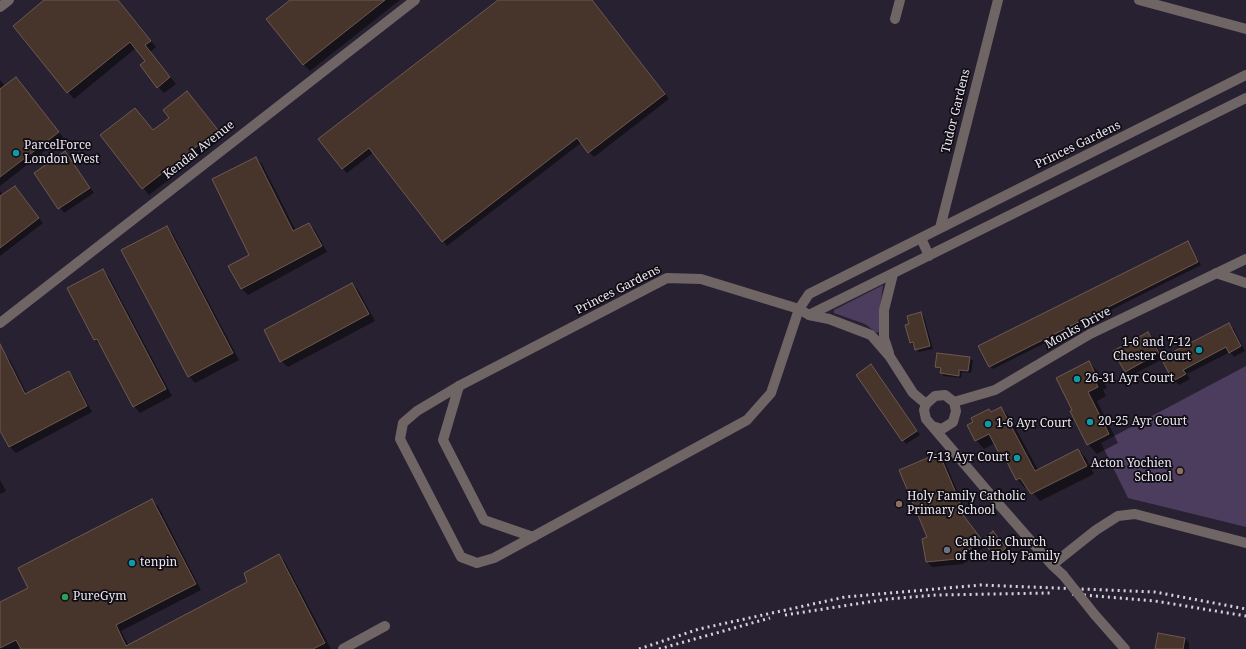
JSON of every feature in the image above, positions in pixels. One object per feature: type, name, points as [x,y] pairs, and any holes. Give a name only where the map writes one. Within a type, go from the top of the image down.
[{"type":"street","points":[[0,7],[9,0]]},
{"type":"street","name":"Kendal Avenue","points":[[0,323],[172,187],[415,0]]},
{"type":"street","points":[[895,19],[900,0]]},
{"type":"street","name":"Tudor Gardens","points":[[940,228],[998,0]]},
{"type":"street","points":[[1139,0],[1246,29]]},
{"type":"street","name":"Princes Gardens","points":[[890,357],[871,335],[830,319],[809,315],[799,309],[701,279],[667,278],[459,386],[417,411],[403,424],[400,439],[461,557],[477,563],[494,558],[747,420],[771,393],[799,309],[808,294],[1246,75]]},
{"type":"street","points":[[809,315],[1246,98]]},
{"type":"street","points":[[921,238],[929,256]]},
{"type":"street","name":"Monks Drive","points":[[954,402],[995,390],[1090,334],[1246,259]]},
{"type":"street","points":[[893,274],[884,310],[884,338],[890,357],[913,393],[926,404]]},
{"type":"street","points":[[1216,274],[1246,283]]},
{"type":"street","points":[[459,386],[443,440],[484,520],[533,537]]},
{"type":"street","points":[[936,428],[953,422],[956,411],[954,402],[945,395],[935,396],[926,404],[924,410],[925,416],[1095,615],[1126,649]]},
{"type":"street","points":[[1052,565],[1096,530],[1118,516],[1135,514],[1246,543]]},
{"type":"street","points":[[343,649],[386,626]]},
{"type":"shaded area","points":[[883,285],[879,317],[880,331],[877,333],[865,324],[834,313],[834,310]]},
{"type":"shaded area","name":"Acton Yochien School","points":[[1246,366],[1246,527],[1128,498],[1101,443]]},
{"type":"building","points":[[44,0],[118,0],[151,41],[145,45],[170,77],[157,88],[140,65],[145,61],[130,42],[67,93],[13,26]]},
{"type":"building","points":[[290,0],[385,0],[303,65],[266,19]]},
{"type":"building","points":[[498,0],[592,0],[665,94],[588,153],[577,138],[442,242],[369,148],[342,169],[318,139]]},
{"type":"building","name":"ParcelForce London West","points":[[16,77],[59,132],[0,177],[0,89]]},
{"type":"building","points":[[187,91],[218,130],[142,189],[100,135],[135,108],[153,130],[169,118],[163,110]]},
{"type":"building","points":[[65,151],[90,188],[58,209],[34,173]]},
{"type":"building","points":[[256,157],[293,231],[309,223],[322,246],[241,289],[228,266],[249,255],[212,179]]},
{"type":"building","points":[[15,186],[39,218],[0,248],[0,196]]},
{"type":"building","points":[[167,226],[233,353],[188,377],[121,250]]},
{"type":"building","points":[[1188,241],[1198,262],[989,367],[978,346]]},
{"type":"building","points":[[103,269],[166,389],[133,407],[97,339],[94,340],[67,288]]},
{"type":"building","points":[[352,283],[369,314],[280,362],[264,330]]},
{"type":"building","points":[[921,312],[930,346],[915,350],[913,342],[910,343],[905,325],[909,324],[907,316]]},
{"type":"building","name":"1-6 and 7-12 Chester Court","points":[[1229,323],[1241,346],[1229,353],[1226,347],[1183,370],[1186,374],[1173,381],[1161,358]]},
{"type":"building","points":[[1148,332],[1159,353],[1125,372],[1113,351]]},
{"type":"building","points":[[0,344],[25,394],[69,371],[87,406],[9,447],[0,431]]},
{"type":"building","points":[[937,353],[970,357],[968,371],[959,370],[959,376],[940,373],[941,368],[935,367]]},
{"type":"building","points":[[1089,361],[1098,379],[1095,381],[1098,387],[1088,392],[1109,434],[1087,445],[1056,378]]},
{"type":"building","points":[[871,364],[917,431],[902,441],[856,375]]},
{"type":"building","points":[[1001,407],[1035,471],[1078,449],[1087,466],[1031,494],[1020,478],[1016,480],[1005,458],[1002,459],[989,434],[975,441],[967,425],[973,422],[971,418],[989,409],[991,412]]},
{"type":"building","points":[[939,453],[961,505],[957,507],[982,540],[957,559],[926,562],[922,539],[927,537],[899,470]]},
{"type":"building","points":[[152,499],[196,584],[116,625],[126,646],[247,582],[244,573],[279,554],[325,643],[313,649],[21,649],[16,640],[0,648],[0,602],[28,588],[18,568]]},
{"type":"building","points":[[993,531],[1006,548],[995,557],[982,540]]},
{"type":"building","points":[[1158,633],[1185,638],[1183,649],[1155,649]]},
{"type":"railway","points":[[639,649],[699,629],[845,597],[981,585],[1155,592],[1246,609]]},
{"type":"railway","points":[[785,615],[888,599],[937,595],[1050,593]]},
{"type":"railway","points":[[1072,594],[1155,601],[1246,616]]},
{"type":"railway","points":[[659,649],[770,618]]},
{"type":"place","name":"ParcelForce London West","points":[[16,153]]},
{"type":"place","name":"1-6 and 7-12 Chester Court","points":[[1199,350]]},
{"type":"place","name":"26-31 Ayr Court","points":[[1077,379]]},
{"type":"place","name":"20-25 Ayr Court","points":[[1090,422]]},
{"type":"place","name":"1-6 Ayr Court","points":[[988,424]]},
{"type":"place","name":"7-13 Ayr Court","points":[[1017,458]]},
{"type":"place","name":"Acton Yochien School","points":[[1180,471]]},
{"type":"place","name":"Holy Family Catholic Primary School","points":[[899,504]]},
{"type":"place","name":"Catholic Church of the Holy Family","points":[[947,550]]},
{"type":"place","name":"tenpin","points":[[132,563]]},
{"type":"place","name":"PureGym","points":[[65,597]]}]
